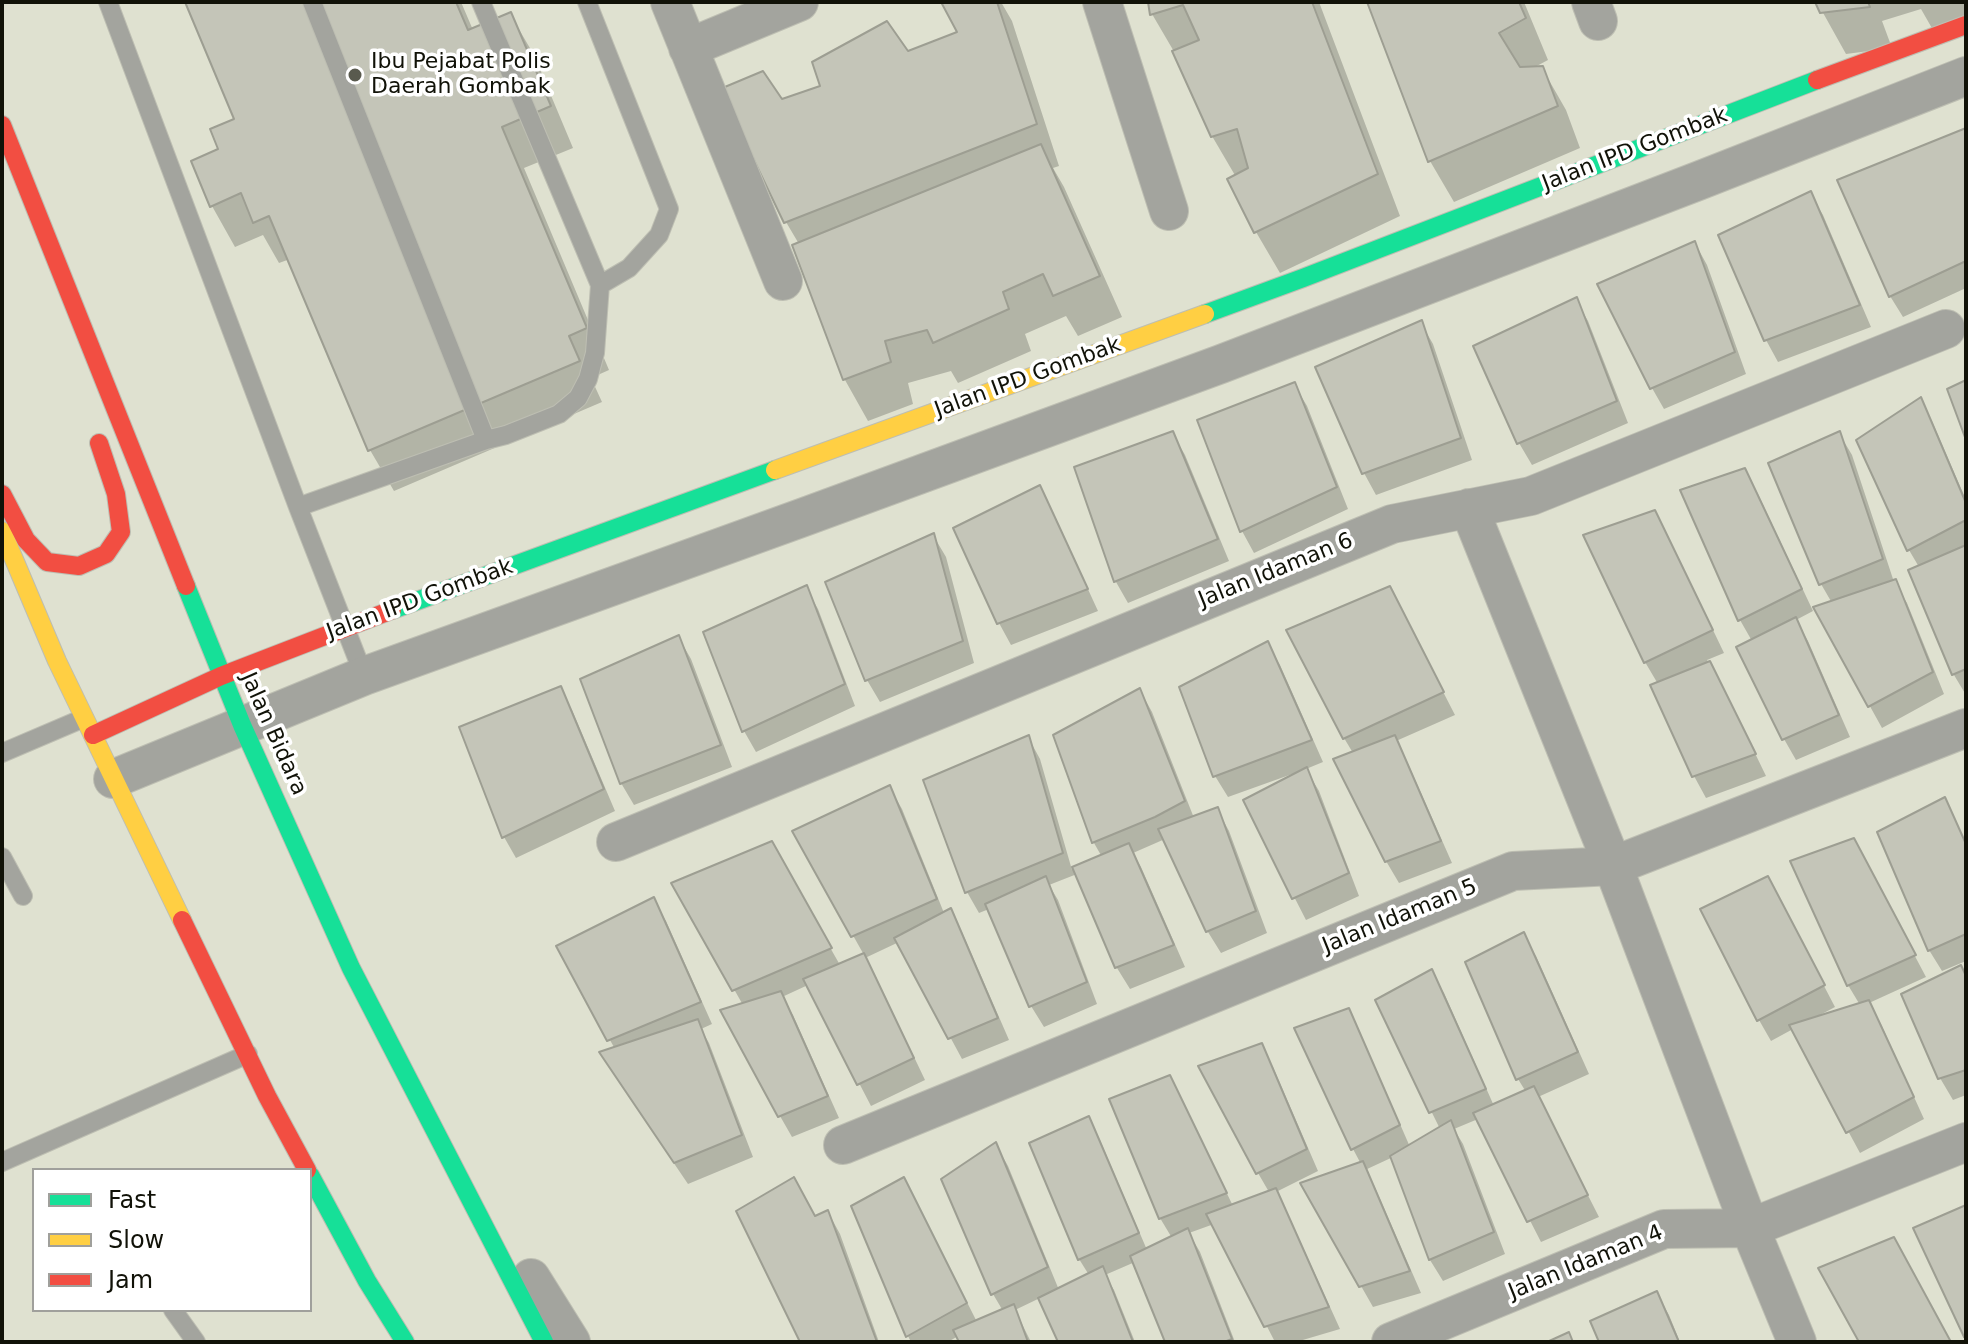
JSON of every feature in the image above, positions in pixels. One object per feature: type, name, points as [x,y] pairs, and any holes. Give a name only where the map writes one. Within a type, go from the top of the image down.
[{"type":"main road","name":"Jalan IPD Gombak","points":[[88,727],[344,627],[1303,278],[1966,25]]},
{"type":"main road","name":"Jalan Bidara","points":[[2,125],[242,725],[351,968],[544,1342]]},
{"type":"main road","points":[[43,228],[78,362]]},
{"type":"main road","points":[[2,494],[26,540],[47,562],[79,566],[106,554],[121,532],[116,494],[93,421]]},
{"type":"main road","points":[[2,531],[88,727],[267,1096],[307,1168]]},
{"type":"main road","points":[[312,1178],[367,1281],[405,1342]]},
{"type":"street","points":[[670,2],[783,281]]},
{"type":"street","points":[[688,48],[799,2]]},
{"type":"street","points":[[1102,2],[1169,211]]},
{"type":"street","points":[[1882,56],[1898,102]]},
{"type":"street","points":[[113,779],[364,676],[1221,364],[1966,76]]},
{"type":"street","name":"Jalan Idaman 6","points":[[616,842],[1392,524],[1531,496],[1946,329]]},
{"type":"street","points":[[1469,508],[1613,866],[1750,1228],[1797,1342]]},
{"type":"street","name":"Jalan Idaman 5","points":[[843,1145],[1513,871],[1613,866],[1966,728]]},
{"type":"street","points":[[421,1103],[571,1342]]},
{"type":"street","name":"Jalan Idaman 4","points":[[1391,1342],[1664,1229],[1750,1228],[1966,1142]]},
{"type":"lane","points":[[108,2],[364,676]]},
{"type":"lane","points":[[312,2],[486,440]]},
{"type":"lane","points":[[298,507],[559,414],[578,398],[588,379],[595,353],[600,285],[481,2]]},
{"type":"lane","points":[[587,2],[669,209],[659,235],[629,268],[600,285]]},
{"type":"lane","points":[[2,753],[88,727]]},
{"type":"lane","points":[[2,857],[23,896]]},
{"type":"lane","points":[[2,1162],[248,1054]]},
{"type":"lane","points":[[174,1312],[196,1342]]},
{"type":"building","points":[[185,2],[456,2],[468,30],[511,12],[551,106],[502,127],[587,328],[569,336],[580,361],[368,451],[269,216],[253,223],[241,193],[210,207],[191,161],[218,149],[210,129],[234,119]]},
{"type":"building","points":[[941,2],[997,2],[1037,124],[784,223],[720,89],[763,71],[782,99],[820,86],[812,62],[887,21],[908,51],[957,32]]},
{"type":"building","points":[[1148,2],[1312,2],[1378,174],[1254,233],[1227,179],[1248,168],[1237,129],[1211,137],[1172,51],[1199,40],[1183,5],[1150,15]]},
{"type":"building","points":[[1367,2],[1519,2],[1526,18],[1499,33],[1520,67],[1543,66],[1558,106],[1428,162]]},
{"type":"building","points":[[1815,2],[1868,2],[1870,7],[1820,13]]},
{"type":"building","points":[[1966,128],[1966,261],[1889,297],[1837,180]]},
{"type":"building","points":[[1041,144],[1100,276],[1053,296],[1043,274],[1003,292],[1009,309],[933,343],[927,330],[885,341],[891,362],[843,380],[792,245]]},
{"type":"building","points":[[1811,191],[1860,305],[1764,341],[1718,235]]},
{"type":"building","points":[[1695,241],[1735,352],[1650,389],[1597,284]]},
{"type":"building","points":[[1577,297],[1617,401],[1517,444],[1473,346]]},
{"type":"building","points":[[1422,320],[1461,438],[1362,474],[1315,367]]},
{"type":"building","points":[[1966,380],[1966,440],[1947,389]]},
{"type":"building","points":[[1295,382],[1337,487],[1240,532],[1197,420]]},
{"type":"building","points":[[1921,397],[1966,503],[1966,520],[1907,551],[1856,440]]},
{"type":"building","points":[[1173,431],[1218,539],[1114,582],[1074,467]]},
{"type":"building","points":[[1840,431],[1883,559],[1819,585],[1768,463]]},
{"type":"building","points":[[1745,468],[1802,589],[1738,621],[1680,490]]},
{"type":"building","points":[[1040,485],[1088,589],[997,624],[953,528]]},
{"type":"building","points":[[1655,510],[1713,630],[1644,663],[1583,535]]},
{"type":"building","points":[[934,533],[963,641],[865,681],[825,582]]},
{"type":"building","points":[[1966,545],[1966,669],[1952,675],[1908,570]]},
{"type":"building","points":[[1896,579],[1933,672],[1868,707],[1813,607]]},
{"type":"building","points":[[807,585],[845,684],[742,732],[703,632]]},
{"type":"building","points":[[1390,586],[1444,692],[1343,739],[1286,630]]},
{"type":"building","points":[[1796,617],[1839,715],[1782,740],[1736,647]]},
{"type":"building","points":[[679,635],[721,745],[620,784],[580,679]]},
{"type":"building","points":[[1268,641],[1312,740],[1213,777],[1179,687]]},
{"type":"building","points":[[1710,661],[1756,754],[1692,777],[1650,685]]},
{"type":"building","points":[[561,686],[604,789],[502,838],[459,727]]},
{"type":"building","points":[[1140,688],[1185,801],[1092,843],[1053,735]]},
{"type":"building","points":[[1029,735],[1063,853],[965,893],[923,780]]},
{"type":"building","points":[[1395,735],[1441,841],[1385,862],[1333,759]]},
{"type":"building","points":[[1307,767],[1349,873],[1292,899],[1243,800]]},
{"type":"building","points":[[890,785],[937,899],[851,937],[792,831]]},
{"type":"building","points":[[1945,797],[1966,844],[1966,934],[1928,951],[1877,832]]},
{"type":"building","points":[[1218,807],[1256,911],[1206,932],[1158,829]]},
{"type":"building","points":[[1854,838],[1916,955],[1847,986],[1790,861]]},
{"type":"building","points":[[772,841],[832,948],[732,991],[671,883]]},
{"type":"building","points":[[1129,843],[1174,945],[1115,968],[1072,867]]},
{"type":"building","points":[[1046,876],[1087,982],[1029,1007],[985,904]]},
{"type":"building","points":[[1768,876],[1825,985],[1757,1021],[1700,909]]},
{"type":"building","points":[[654,897],[701,1002],[607,1041],[556,946]]},
{"type":"building","points":[[951,908],[998,1018],[948,1039],[894,938]]},
{"type":"building","points":[[1524,932],[1578,1052],[1516,1080],[1465,962]]},
{"type":"building","points":[[864,953],[914,1058],[857,1085],[803,979]]},
{"type":"building","points":[[1961,965],[1966,976],[1966,1070],[1938,1079],[1901,994]]},
{"type":"building","points":[[1432,969],[1486,1089],[1429,1113],[1375,1000]]},
{"type":"building","points":[[781,991],[828,1096],[778,1117],[720,1010]]},
{"type":"building","points":[[1869,1000],[1914,1097],[1846,1133],[1789,1025]]},
{"type":"building","points":[[1349,1008],[1400,1125],[1351,1150],[1294,1028]]},
{"type":"building","points":[[698,1019],[742,1135],[674,1163],[599,1052]]},
{"type":"building","points":[[1262,1043],[1307,1149],[1256,1174],[1198,1066]]},
{"type":"building","points":[[1170,1075],[1227,1193],[1159,1219],[1109,1099]]},
{"type":"building","points":[[1534,1086],[1588,1195],[1527,1222],[1473,1113]]},
{"type":"building","points":[[1089,1116],[1139,1233],[1078,1260],[1029,1143]]},
{"type":"building","points":[[1451,1120],[1494,1232],[1429,1260],[1390,1156]]},
{"type":"building","points":[[996,1142],[1048,1267],[991,1295],[941,1179]]},
{"type":"building","points":[[1363,1161],[1410,1271],[1359,1287],[1300,1183]]},
{"type":"building","points":[[794,1177],[815,1216],[828,1210],[877,1342],[800,1342],[736,1211]]},
{"type":"building","points":[[904,1177],[967,1303],[906,1337],[851,1206]]},
{"type":"building","points":[[1276,1188],[1329,1307],[1264,1327],[1206,1214]]},
{"type":"building","points":[[1966,1205],[1966,1336],[1964,1337],[1913,1228]]},
{"type":"building","points":[[1188,1228],[1232,1339],[1224,1342],[1165,1342],[1130,1256]]},
{"type":"building","points":[[1894,1237],[1951,1342],[1859,1342],[1818,1268]]},
{"type":"building","points":[[1103,1266],[1133,1342],[1058,1342],[1038,1298]]},
{"type":"building","points":[[1657,1291],[1679,1342],[1599,1342],[1590,1321]]},
{"type":"building","points":[[1014,1304],[1028,1342],[959,1342],[953,1330]]},
{"type":"building","points":[[1569,1332],[1573,1342],[1547,1342]]},
{"type":"traffic: fast","points":[[1205,314],[1817,80]]},
{"type":"traffic: fast","points":[[392,610],[775,470]]},
{"type":"traffic: fast","points":[[186,586],[242,725],[351,968],[544,1342]]},
{"type":"traffic: fast","points":[[312,1179],[367,1281],[405,1342]]},
{"type":"traffic: slow","points":[[775,470],[1205,314]]},
{"type":"traffic: slow","points":[[2,531],[57,661],[182,920]]},
{"type":"traffic: jam","points":[[1817,80],[1966,25]]},
{"type":"traffic: jam","points":[[2,125],[186,586]]},
{"type":"traffic: jam","points":[[2,494],[26,540],[47,562],[79,566],[106,554],[121,532],[116,494],[99,443]]},
{"type":"traffic: jam","points":[[93,735],[221,676],[392,610]]},
{"type":"traffic: jam","points":[[182,920],[267,1096],[306,1168]]},
{"type":"place","name":"Ibu Pejabat Polis Daerah Gombak","points":[[355,75]]}]
